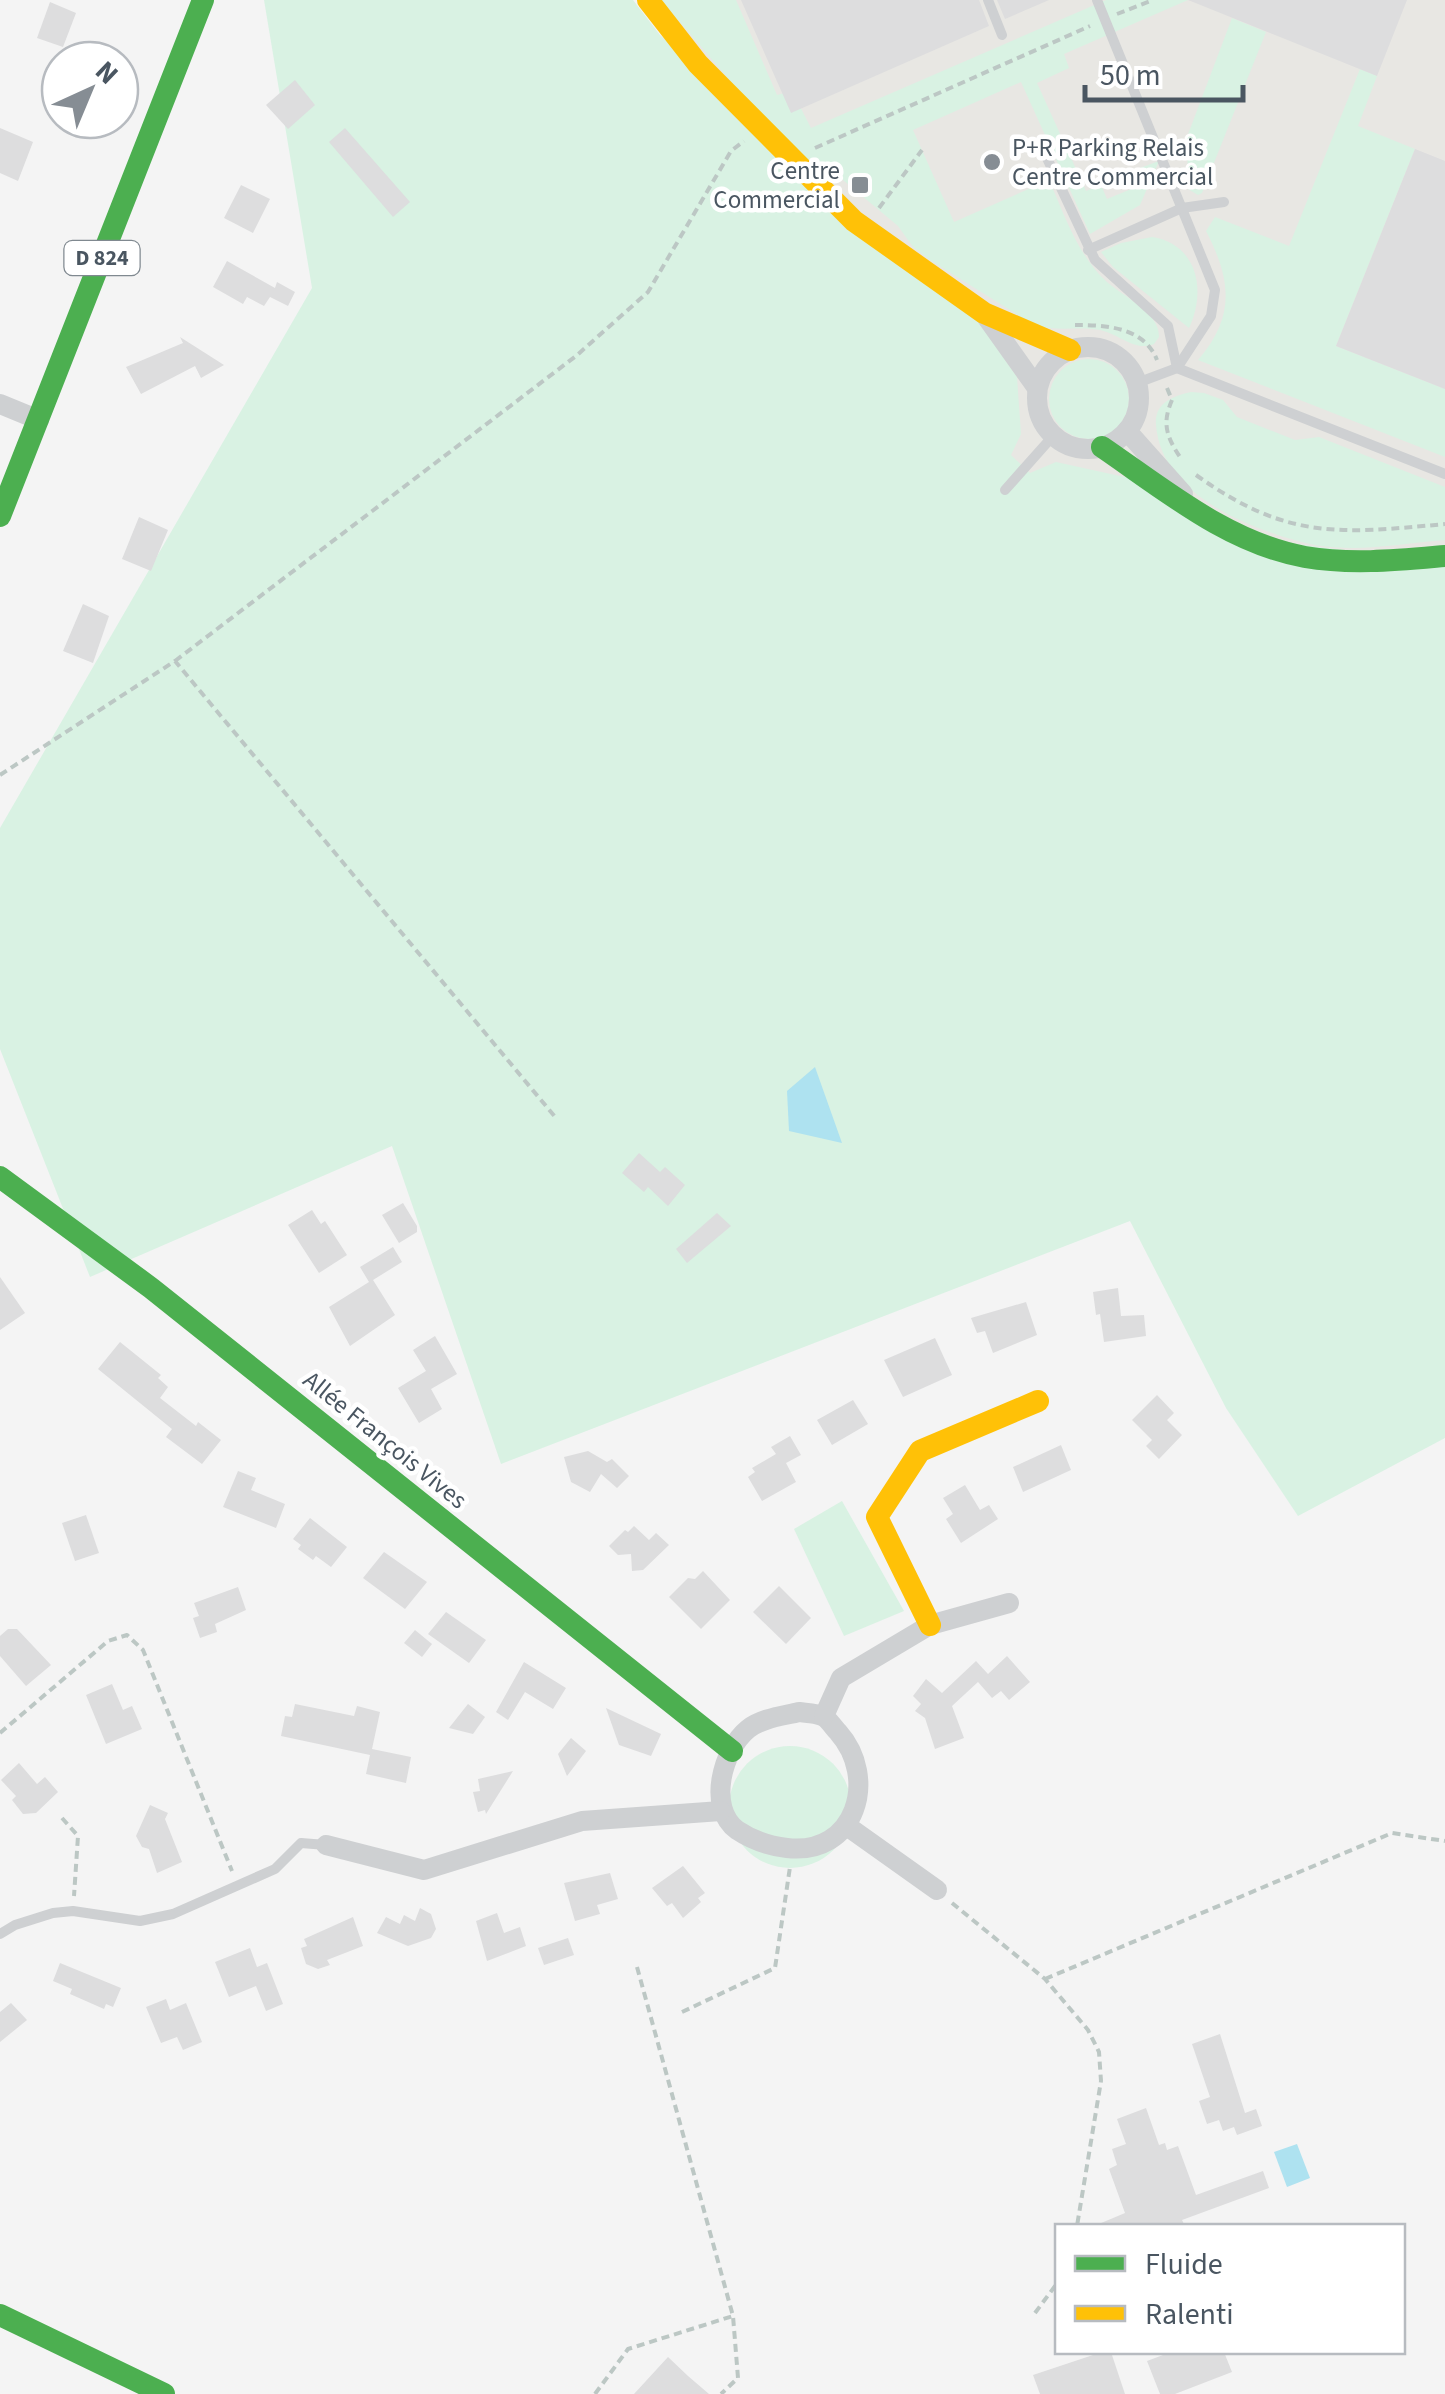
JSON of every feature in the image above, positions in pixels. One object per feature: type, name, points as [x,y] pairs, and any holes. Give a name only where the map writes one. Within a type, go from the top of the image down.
[{"type":"street","name":"D 824","points":[[0,516],[203,0]]},
{"type":"street","points":[[648,0],[698,64],[854,221],[984,313],[1070,350]]},
{"type":"street","points":[[984,313],[1037,388]]},
{"type":"street","points":[[1086,346],[1118,356],[1136,383],[1138,408],[1127,430],[1102,448],[1084,450],[1068,446],[1042,422],[1037,388],[1055,358],[1070,350],[1086,346]]},
{"type":"street","points":[[0,404],[39,420]]},
{"type":"street","points":[[1127,430],[1197,511]]},
{"type":"street","points":[[1102,448],[1240,536],[1284,553],[1335,562],[1445,556]]},
{"type":"street","name":"Allée François Vives","points":[[0,1177],[151,1288],[732,1751]]},
{"type":"street","points":[[930,1625],[877,1517],[920,1451],[1038,1401]]},
{"type":"street","points":[[824,1716],[841,1678],[930,1625],[1010,1603]]},
{"type":"street","points":[[799,1712],[824,1716],[844,1738],[854,1761],[858,1800],[847,1826],[831,1840],[811,1848],[792,1849],[752,1839],[734,1828],[721,1811],[720,1796],[732,1751],[748,1729],[799,1712]]},
{"type":"street","points":[[326,1846],[424,1870],[582,1821],[721,1811]]},
{"type":"street","points":[[847,1826],[937,1890]]},
{"type":"street","points":[[0,2316],[164,2394]]},
{"type":"lane","points":[[988,0],[1002,35]]},
{"type":"lane","points":[[1098,0],[1213,278],[1215,305],[1176,368],[1136,383]]},
{"type":"lane","points":[[1046,156],[1088,250],[1108,274],[1168,326],[1176,368]]},
{"type":"lane","points":[[1088,250],[1182,208],[1224,202]]},
{"type":"lane","points":[[1176,368],[1445,474]]},
{"type":"lane","points":[[1005,490],[1053,436]]},
{"type":"lane","points":[[0,1934],[34,1918],[73,1911],[126,1920],[155,1920],[275,1870],[302,1843],[326,1846]]},
{"type":"path","points":[[806,152],[1153,0]]},
{"type":"path","points":[[0,775],[175,661],[576,356],[648,292],[731,152],[759,128]]},
{"type":"path","points":[[879,208],[922,150]]},
{"type":"path","points":[[175,661],[556,1118]]},
{"type":"path","points":[[0,1733],[108,1641],[127,1636],[136,1640],[144,1650],[238,1885]]},
{"type":"path","points":[[62,1818],[78,1836],[73,1911]]},
{"type":"path","points":[[1045,1979],[1392,1833],[1445,1841]]},
{"type":"path","points":[[682,2012],[775,1968],[792,1849]]},
{"type":"path","points":[[937,1890],[1045,1979],[1088,2030],[1098,2052],[1099,2095],[1077,2224]]},
{"type":"path","points":[[637,1967],[733,2316],[738,2378],[721,2394]]},
{"type":"path","points":[[1035,2313],[1055,2286]]},
{"type":"path","points":[[595,2394],[628,2350],[733,2316]]},
{"type":"shaded area","points":[[655,0],[1445,0],[1445,588],[1011,475]]},
{"type":"green space","points":[[264,0],[633,0],[660,35],[980,324],[1017,377],[1021,434],[1011,455],[1030,473],[1056,462],[1129,478],[1221,535],[1445,562],[1445,1438],[1298,1516],[1226,1408],[1130,1221],[501,1464],[392,1146],[90,1277],[0,1049],[0,828],[312,288]]},
{"type":"green space","points":[[661,0],[736,0],[777,95],[792,91],[811,128],[1106,0],[1188,0],[1064,54],[1069,68],[1037,83],[1086,191],[1101,185],[1107,199],[1141,185],[1137,169],[1159,161],[1140,205],[1090,234],[1021,82],[913,130],[954,222],[1049,180],[1088,260],[1107,282],[1154,320],[1159,337],[1154,344],[1140,346],[1100,330],[1034,325],[930,260],[913,247],[898,226],[837,175],[813,167],[756,111]]},
{"type":"green space","points":[[1232,18],[1266,32],[1198,195],[1188,189],[1187,137]]},
{"type":"green space","points":[[1360,69],[1377,76],[1358,126],[1415,149],[1336,346],[1445,389],[1445,457],[1198,360],[1219,329],[1226,298],[1221,266],[1206,231],[1215,217],[1289,246]]},
{"type":"green space","points":[[1152,237],[1179,249],[1194,271],[1197,299],[1189,328],[1113,267],[1101,252]]},
{"type":"green space","points":[[1081,359],[1097,359],[1111,365],[1123,377],[1129,399],[1123,421],[1111,433],[1097,439],[1081,439],[1067,433],[1055,421],[1049,407],[1049,391],[1055,377],[1067,365]]},
{"type":"green space","points":[[1191,392],[1223,400],[1237,417],[1295,440],[1319,437],[1445,487],[1445,540],[1371,547],[1316,545],[1230,515],[1189,487],[1161,449],[1156,425],[1158,411],[1171,398]]},
{"type":"green space","points":[[842,1501],[904,1611],[844,1636],[794,1529]]},
{"type":"green space","points":[[790,1746],[813,1751],[833,1764],[846,1784],[851,1807],[846,1830],[833,1850],[813,1863],[790,1868],[767,1863],[747,1850],[734,1830],[729,1807],[734,1784],[747,1764],[767,1751]]},
{"type":"water","points":[[815,1067],[842,1143],[789,1131],[787,1091]]},
{"type":"water","points":[[1297,2144],[1310,2178],[1287,2187],[1274,2152]]},
{"type":"building","points":[[741,0],[979,0],[989,26],[791,113]]},
{"type":"building","points":[[997,0],[1049,0],[1005,19]]},
{"type":"building","points":[[1188,0],[1407,0],[1377,76]]},
{"type":"building","points":[[50,2],[76,13],[66,40],[37,38]]},
{"type":"building","points":[[295,80],[315,105],[288,129],[266,105]]},
{"type":"building","points":[[0,128],[33,142],[18,181],[0,173]]},
{"type":"building","points":[[345,128],[410,202],[393,217],[329,142]]},
{"type":"building","points":[[1415,149],[1445,161],[1445,389],[1336,346]]},
{"type":"building","points":[[241,185],[270,199],[253,233],[224,218]]},
{"type":"building","points":[[227,261],[275,288],[277,282],[295,292],[288,306],[270,297],[264,306],[247,297],[243,304],[213,287]]},
{"type":"building","points":[[180,337],[224,365],[201,378],[195,366],[141,394],[126,367],[183,343]]},
{"type":"building","points":[[139,517],[168,530],[151,571],[122,559]]},
{"type":"building","points":[[83,604],[109,616],[93,663],[63,651]]},
{"type":"building","points":[[639,1153],[660,1172],[665,1167],[685,1185],[668,1206],[648,1187],[644,1192],[622,1173]]},
{"type":"building","points":[[403,1203],[417,1232],[399,1243],[382,1215]]},
{"type":"building","points":[[312,1210],[321,1224],[325,1221],[347,1255],[319,1273],[288,1225]]},
{"type":"building","points":[[717,1213],[731,1226],[687,1263],[676,1249]]},
{"type":"building","points":[[393,1247],[402,1262],[373,1280],[395,1315],[350,1346],[329,1307],[369,1282],[360,1267]]},
{"type":"building","points":[[0,1277],[25,1313],[0,1330]]},
{"type":"building","points":[[1118,1288],[1121,1316],[1144,1315],[1146,1336],[1104,1342],[1093,1292]]},
{"type":"building","points":[[1026,1302],[1037,1335],[993,1353],[985,1331],[977,1333],[971,1318]]},
{"type":"building","points":[[435,1336],[457,1374],[431,1389],[442,1409],[419,1423],[398,1388],[426,1371],[413,1350]]},
{"type":"building","points":[[935,1338],[952,1375],[903,1397],[884,1360]]},
{"type":"building","points":[[120,1342],[161,1375],[158,1378],[168,1387],[160,1398],[221,1440],[202,1464],[166,1437],[172,1429],[98,1369]]},
{"type":"building","points":[[1157,1395],[1174,1413],[1167,1420],[1182,1435],[1159,1459],[1146,1446],[1152,1440],[1132,1420]]},
{"type":"building","points":[[853,1400],[868,1424],[832,1445],[817,1420]]},
{"type":"building","points":[[790,1436],[801,1455],[786,1463],[796,1482],[762,1501],[748,1477],[755,1472],[752,1468],[776,1454],[771,1447]]},
{"type":"building","points":[[1061,1445],[1071,1470],[1023,1492],[1013,1467]]},
{"type":"building","points":[[588,1451],[607,1462],[612,1459],[629,1476],[617,1488],[601,1474],[590,1492],[571,1482],[564,1457]]},
{"type":"building","points":[[238,1471],[256,1478],[251,1490],[285,1504],[276,1528],[223,1507]]},
{"type":"building","points":[[965,1485],[980,1510],[989,1505],[998,1519],[961,1543],[946,1519],[953,1514],[943,1498]]},
{"type":"building","points":[[86,1515],[99,1553],[75,1561],[62,1523]]},
{"type":"building","points":[[310,1518],[347,1547],[331,1567],[298,1549],[301,1545],[293,1539]]},
{"type":"building","points":[[634,1526],[649,1540],[656,1533],[669,1545],[643,1570],[632,1571],[631,1554],[618,1555],[609,1546]]},
{"type":"building","points":[[384,1552],[427,1582],[405,1609],[363,1578]]},
{"type":"building","points":[[703,1571],[730,1600],[701,1629],[669,1597],[688,1578],[695,1579]]},
{"type":"building","points":[[779,1586],[811,1618],[786,1644],[753,1612]]},
{"type":"building","points":[[238,1587],[246,1610],[215,1624],[217,1632],[200,1638],[193,1618],[199,1616],[194,1603]]},
{"type":"building","points":[[446,1612],[486,1640],[469,1663],[428,1634]]},
{"type":"building","points":[[8,1629],[17,1629],[51,1665],[26,1686],[0,1656],[0,1636]]},
{"type":"building","points":[[415,1630],[432,1644],[422,1657],[404,1643]]},
{"type":"building","points":[[1007,1656],[1030,1682],[1009,1700],[1001,1691],[992,1698],[978,1682],[952,1706],[964,1738],[935,1749],[925,1718],[915,1711],[921,1704],[913,1696],[926,1679],[942,1693],[976,1661],[988,1674]]},
{"type":"building","points":[[524,1662],[566,1688],[553,1709],[525,1692],[508,1720],[496,1712]]},
{"type":"building","points":[[112,1684],[123,1710],[132,1706],[142,1729],[106,1744],[86,1695]]},
{"type":"building","points":[[295,1704],[354,1716],[357,1706],[380,1712],[372,1749],[411,1757],[406,1783],[366,1774],[370,1755],[281,1736],[285,1716],[292,1717]]},
{"type":"building","points":[[468,1704],[485,1717],[473,1734],[449,1728]]},
{"type":"building","points":[[606,1708],[661,1734],[651,1756],[619,1745]]},
{"type":"building","points":[[571,1738],[586,1751],[567,1776],[558,1754]]},
{"type":"building","points":[[19,1763],[37,1784],[45,1777],[58,1792],[36,1813],[23,1814],[12,1800],[16,1796],[1,1780]]},
{"type":"building","points":[[513,1771],[486,1814],[485,1810],[478,1812],[473,1792],[480,1791],[478,1779]]},
{"type":"building","points":[[150,1805],[168,1813],[165,1819],[182,1862],[157,1873],[149,1849],[142,1847],[136,1836]]},
{"type":"building","points":[[683,1866],[705,1893],[683,1918],[672,1903],[667,1906],[652,1888]]},
{"type":"building","points":[[610,1873],[618,1899],[597,1905],[600,1914],[575,1921],[564,1883]]},
{"type":"building","points":[[420,1908],[431,1914],[436,1929],[431,1938],[408,1946],[377,1933],[386,1917],[400,1924],[404,1915],[415,1921]]},
{"type":"building","points":[[497,1913],[504,1933],[520,1927],[526,1946],[487,1961],[476,1921]]},
{"type":"building","points":[[353,1917],[363,1946],[327,1960],[330,1965],[318,1969],[306,1964],[301,1948],[307,1946],[304,1939]]},
{"type":"building","points":[[568,1938],[574,1955],[544,1965],[538,1948]]},
{"type":"building","points":[[250,1948],[257,1967],[267,1963],[283,2004],[266,2011],[256,1986],[229,1997],[215,1962]]},
{"type":"building","points":[[60,1963],[121,1988],[113,2007],[106,2004],[104,2009],[70,1994],[72,1989],[53,1981]]},
{"type":"building","points":[[166,1999],[170,2010],[186,2003],[202,2042],[183,2050],[177,2037],[161,2043],[146,2007]]},
{"type":"building","points":[[11,2003],[27,2020],[0,2042],[0,2012]]},
{"type":"building","points":[[1220,2034],[1245,2113],[1256,2109],[1262,2126],[1237,2135],[1234,2127],[1223,2131],[1219,2120],[1207,2124],[1199,2101],[1210,2097],[1192,2044]]},
{"type":"building","points":[[1146,2108],[1159,2145],[1165,2143],[1167,2150],[1178,2146],[1196,2195],[1263,2171],[1269,2188],[1182,2220],[1184,2224],[1099,2224],[1125,2213],[1109,2169],[1117,2165],[1112,2149],[1126,2144],[1117,2119]]},
{"type":"building","points":[[1096,2354],[1112,2354],[1125,2394],[1040,2394],[1033,2375]]},
{"type":"building","points":[[1166,2354],[1225,2354],[1232,2372],[1175,2394],[1160,2394],[1147,2361]]},
{"type":"building","points":[[668,2357],[688,2376],[709,2394],[634,2394]]},
{"type":"traffic: fast","points":[[0,516],[203,0]]},
{"type":"traffic: fast","points":[[1102,447],[1198,513],[1277,550],[1340,561],[1445,556]]},
{"type":"traffic: fast","points":[[0,1177],[151,1288],[732,1751]]},
{"type":"traffic: fast","points":[[0,2315],[164,2394]]},
{"type":"traffic: slow","points":[[648,0],[698,64],[854,221],[984,313],[1070,350]]},
{"type":"traffic: slow","points":[[930,1625],[877,1517],[920,1451],[1038,1401]]},
{"type":"place","name":"P+R Parking Relais Centre Commercial","points":[[992,162]]},
{"type":"place","name":"Centre Commercial","points":[[860,185]]}]
